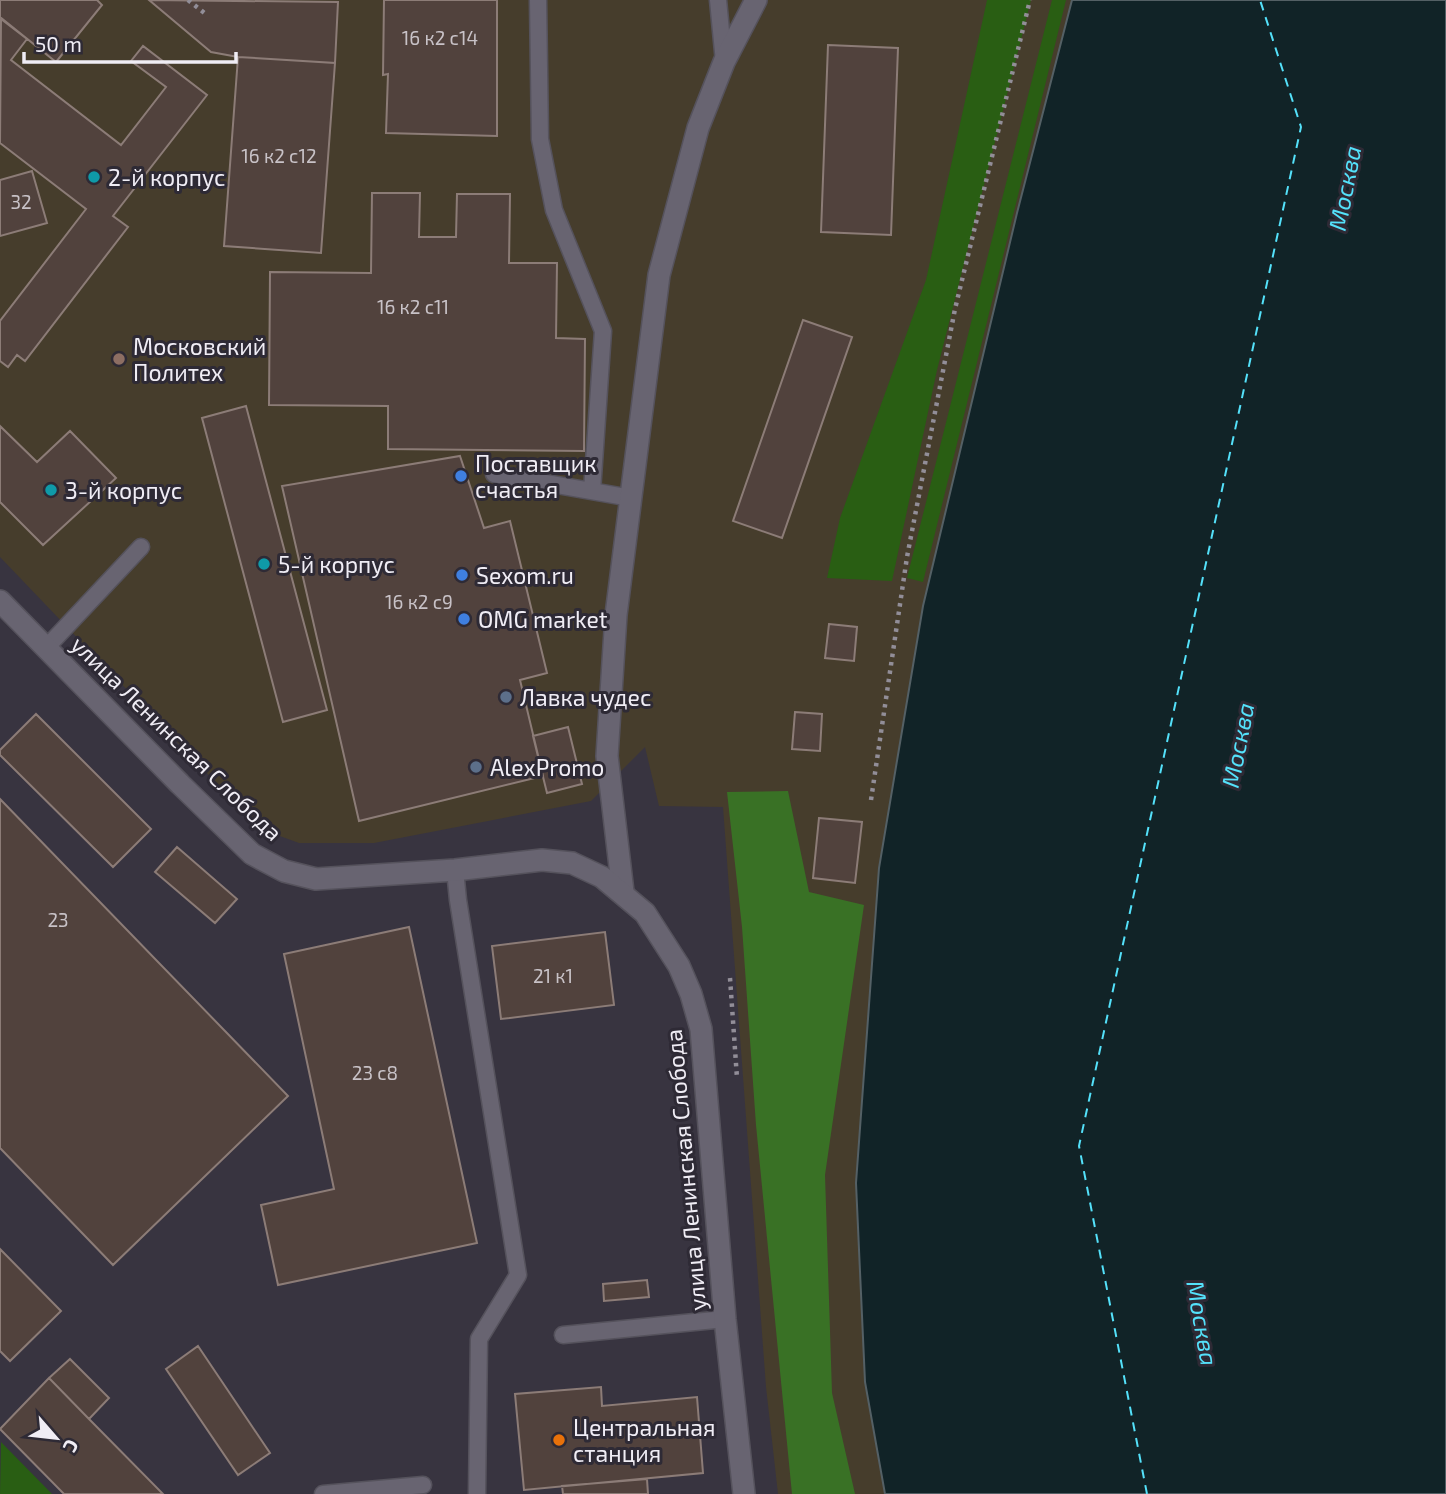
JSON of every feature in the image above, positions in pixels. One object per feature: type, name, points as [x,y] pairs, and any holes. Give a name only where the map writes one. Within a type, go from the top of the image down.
[{"type":"street","points":[[623,892],[607,757],[616,615],[659,275],[698,128],[724,62],[756,0]]},
{"type":"street","name":"улица Ленинская Слобода","points":[[0,601],[252,854],[284,871],[316,879],[455,870],[542,860],[572,863],[602,877],[645,913],[664,939],[691,994],[701,1029],[725,1319],[744,1494]]},
{"type":"lane","points":[[538,0],[540,139],[554,210],[603,331],[592,491]]},
{"type":"lane","points":[[718,0],[724,62]]},
{"type":"lane","points":[[494,474],[631,498]]},
{"type":"lane","points":[[46,648],[141,547]]},
{"type":"lane","points":[[455,870],[518,1275],[479,1339],[477,1494]]},
{"type":"lane","points":[[563,1335],[725,1319]]},
{"type":"lane","points":[[323,1494],[423,1485]]},
{"type":"path","points":[[188,0],[207,15]]},
{"type":"path","points":[[871,800],[907,557],[952,323],[1030,0]]},
{"type":"path","points":[[730,978],[737,1078]]},
{"type":"shaded area","points":[[0,0],[1072,0],[1017,213],[923,606],[879,868],[856,1183],[865,1382],[885,1494],[778,1494],[766,1387],[723,807],[659,806],[645,747],[591,801],[374,843],[299,843],[277,835],[245,813],[0,557]]},
{"type":"green space","points":[[987,0],[1031,0],[937,370],[892,581],[827,578],[840,518],[926,280]]},
{"type":"green space","points":[[1052,0],[1066,0],[923,582],[907,578]]},
{"type":"green space","points":[[788,791],[809,892],[864,905],[825,1175],[832,1393],[855,1494],[792,1494],[756,1125],[742,927],[727,792]]},
{"type":"green space","points":[[1,1442],[52,1494],[0,1494]]},
{"type":"water","name":"Москва","points":[[1072,0],[1446,0],[1446,1494],[885,1494],[865,1382],[856,1183],[879,868],[923,606],[1017,213]]},
{"type":"building","points":[[0,0],[97,0],[102,5],[56,62],[0,17]]},
{"type":"building","points":[[149,0],[338,2],[335,63],[238,57],[211,52]]},
{"type":"building","points":[[384,0],[497,0],[497,136],[386,133],[388,74],[383,75]]},
{"type":"building","name":"2-й корпус","points":[[1,19],[27,39],[11,60],[121,145],[166,87],[131,61],[143,46],[207,95],[113,216],[128,227],[25,361],[17,355],[8,367],[0,361],[0,321],[86,209],[0,143]]},
{"type":"building","points":[[828,45],[898,48],[891,235],[821,232]]},
{"type":"building","points":[[238,57],[335,63],[321,253],[224,246]]},
{"type":"building","points":[[32,171],[47,223],[0,236],[0,180]]},
{"type":"building","points":[[372,193],[420,193],[419,237],[456,237],[457,194],[510,194],[509,263],[557,263],[556,338],[585,339],[584,451],[388,449],[388,406],[269,405],[270,272],[371,273]]},
{"type":"building","points":[[803,320],[852,337],[782,538],[733,521]]},
{"type":"building","name":"5-й корпус","points":[[246,406],[327,710],[283,722],[202,418]]},
{"type":"building","name":"3-й корпус","points":[[0,426],[37,462],[70,431],[116,478],[43,545],[0,502]]},
{"type":"building","points":[[460,456],[484,528],[510,521],[547,673],[520,680],[543,776],[359,821],[282,486]]},
{"type":"building","points":[[829,624],[857,627],[854,661],[825,658]]},
{"type":"building","points":[[795,712],[822,714],[820,751],[792,749]]},
{"type":"building","points":[[36,714],[151,829],[113,867],[0,755],[0,750]]},
{"type":"building","points":[[568,727],[582,784],[547,793],[533,736]]},
{"type":"building","points":[[0,799],[288,1096],[113,1265],[0,1148]]},
{"type":"building","points":[[819,818],[862,822],[855,883],[813,878]]},
{"type":"building","points":[[177,847],[237,899],[215,923],[155,872]]},
{"type":"building","points":[[409,927],[477,1243],[278,1285],[261,1205],[334,1189],[284,954]]},
{"type":"building","points":[[605,932],[614,1005],[501,1019],[492,946]]},
{"type":"building","points":[[0,1249],[61,1311],[10,1361],[0,1351]]},
{"type":"building","points":[[647,1280],[649,1297],[604,1301],[603,1284]]},
{"type":"building","points":[[198,1346],[270,1453],[238,1475],[166,1369]]},
{"type":"building","points":[[70,1359],[109,1398],[89,1419],[49,1378]]},
{"type":"building","points":[[49,1378],[163,1494],[64,1494],[0,1429]]},
{"type":"building","points":[[601,1387],[602,1406],[697,1397],[703,1473],[524,1490],[515,1394]]},
{"type":"building","points":[[647,1479],[648,1494],[563,1494],[562,1486]]},
{"type":"ferry route","points":[[1147,1494],[1079,1146],[1301,127],[1260,0]]},
{"type":"place","name":"2-й корпус","points":[[94,177]]},
{"type":"place","name":"Московский Политех","points":[[119,359]]},
{"type":"place","name":"Поставщик счастья","points":[[461,476]]},
{"type":"place","name":"3-й корпус","points":[[51,490]]},
{"type":"place","name":"5-й корпус","points":[[264,564]]},
{"type":"place","name":"Sexom.ru","points":[[462,575]]},
{"type":"place","name":"OMG market","points":[[464,619]]},
{"type":"place","name":"Лавка чудес","points":[[506,697]]},
{"type":"place","name":"AlexPromo","points":[[476,767]]},
{"type":"place","name":"Центральная станция","points":[[559,1440]]}]
